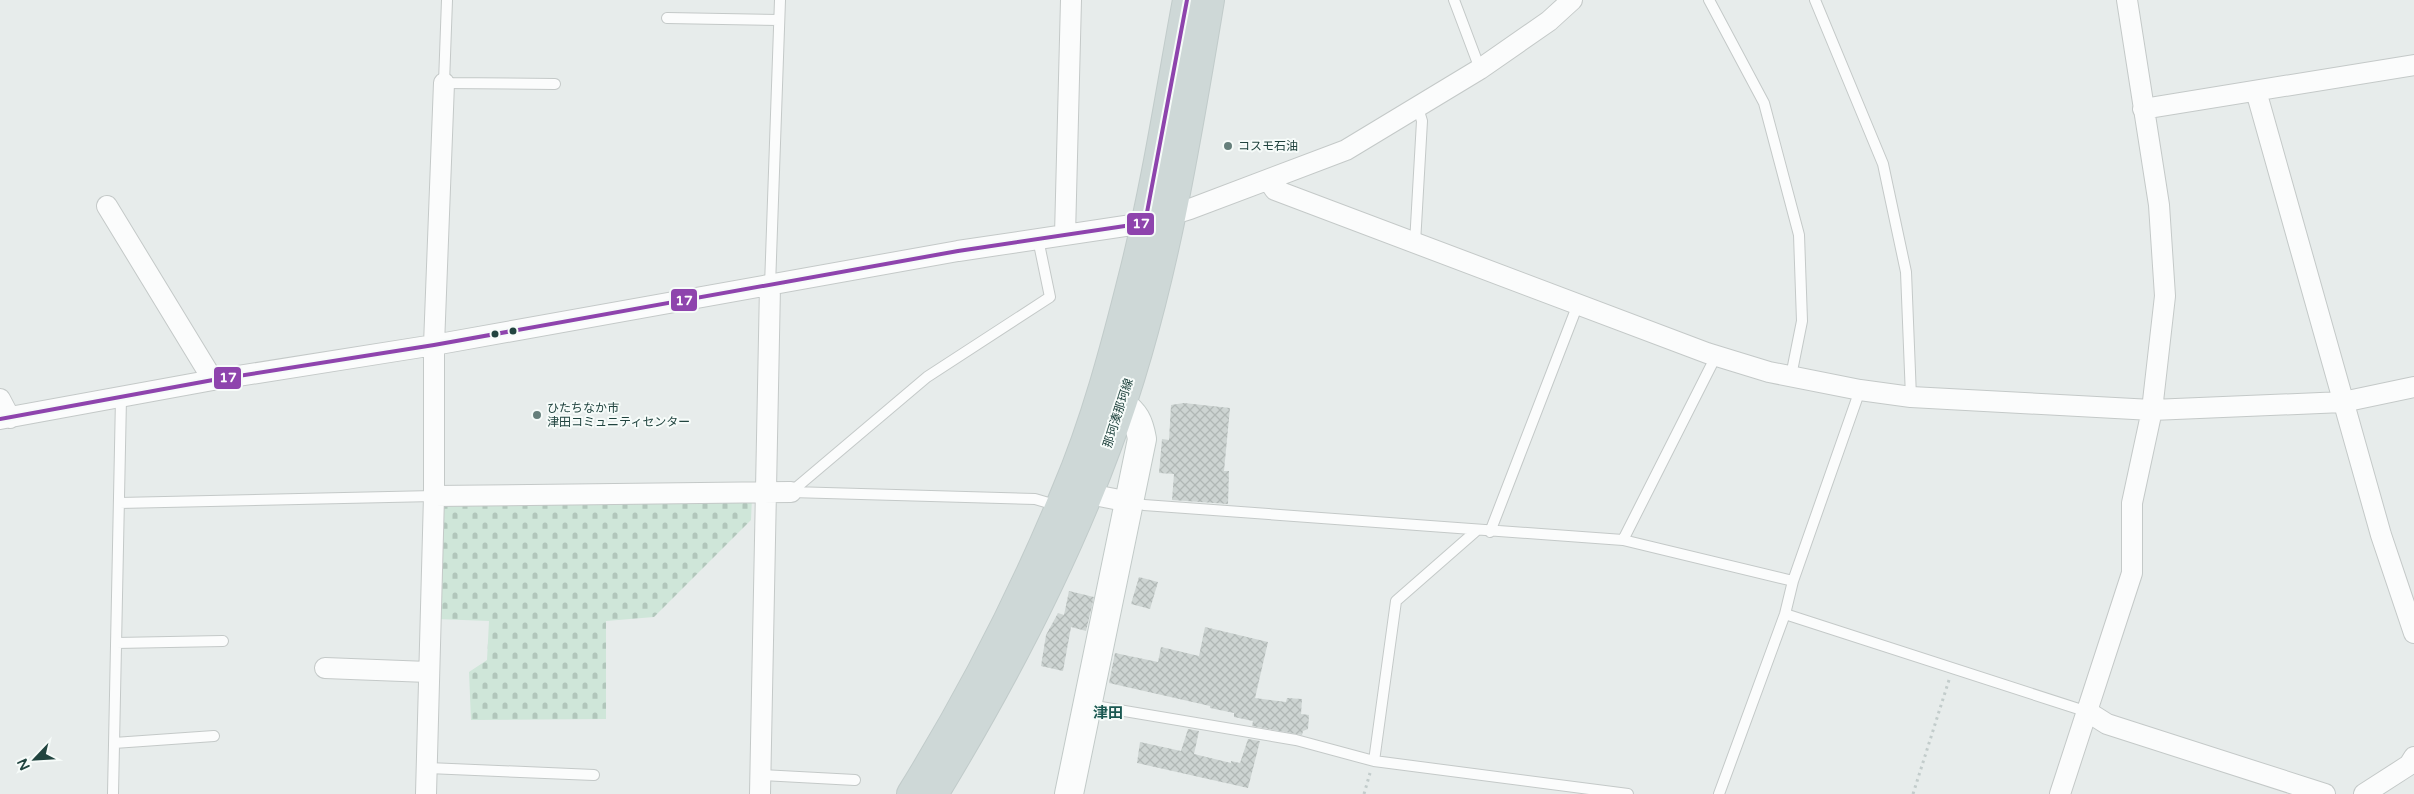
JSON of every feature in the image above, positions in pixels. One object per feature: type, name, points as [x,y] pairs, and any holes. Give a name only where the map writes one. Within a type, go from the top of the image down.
[{"type":"main road","name":"那珂湊那珂線","points":[[911,794],[958,713],[1012,613],[1060,507],[1099,397],[1133,276],[1145,223],[1186,0]]},
{"type":"main road","name":"那珂湊那珂線","points":[[934,794],[1009,666],[1089,494],[1121,404],[1145,328],[1172,216],[1210,0]]},
{"type":"street","points":[[1065,235],[1071,0]]},
{"type":"street","points":[[0,399],[5,419],[212,380],[434,345],[1038,238],[1145,223],[1172,216],[1346,150],[1480,69],[1549,20],[1572,0]]},
{"type":"street","points":[[2060,794],[2132,573],[2132,503],[2152,410],[2164,296],[2159,205],[2127,0]]},
{"type":"street","points":[[2143,109],[2414,65]]},
{"type":"street","points":[[426,794],[434,496],[434,345],[444,83]]},
{"type":"street","points":[[2256,91],[2381,535],[2414,633]]},
{"type":"street","points":[[1268,180],[1275,190],[1716,356],[1769,372],[1860,390],[1911,397],[2152,410],[2343,402],[2414,387]]},
{"type":"street","points":[[107,206],[212,380]]},
{"type":"street","points":[[760,785],[770,286]]},
{"type":"street","points":[[1069,794],[1142,439],[1140,424],[1134,413],[1121,404]]},
{"type":"street","points":[[434,496],[765,490],[791,492]]},
{"type":"street","points":[[1089,494],[1130,502]]},
{"type":"street","points":[[325,668],[428,672]]},
{"type":"street","points":[[2088,712],[2107,724],[2325,794]]},
{"type":"street","points":[[2364,794],[2409,764],[2414,757]]},
{"type":"lane","points":[[447,0],[444,83],[555,84]]},
{"type":"lane","points":[[770,286],[780,0]]},
{"type":"lane","points":[[1454,0],[1480,69]]},
{"type":"lane","points":[[1709,0],[1764,103],[1799,235],[1802,321],[1791,376]]},
{"type":"lane","points":[[1815,0],[1883,164],[1906,272],[1911,397]]},
{"type":"lane","points":[[667,18],[779,20]]},
{"type":"lane","points":[[1415,243],[1422,121],[1418,108]]},
{"type":"lane","points":[[791,492],[928,377],[1050,297],[1038,238]]},
{"type":"lane","points":[[1490,532],[1578,304]]},
{"type":"lane","points":[[1623,540],[1716,356]]},
{"type":"lane","points":[[1719,794],[1785,614],[1793,581],[1860,390]]},
{"type":"lane","points":[[112,794],[121,398]]},
{"type":"lane","points":[[791,492],[1035,499],[1060,507]]},
{"type":"lane","points":[[119,503],[434,496]]},
{"type":"lane","points":[[1130,502],[1144,505],[1476,531],[1623,540],[1793,581]]},
{"type":"lane","points":[[1374,761],[1396,601],[1476,531]]},
{"type":"lane","points":[[1785,614],[2088,712]]},
{"type":"lane","points":[[116,643],[223,640]]},
{"type":"lane","points":[[1088,705],[1296,740],[1374,761],[1628,794]]},
{"type":"lane","points":[[114,742],[214,736]]},
{"type":"lane","points":[[428,768],[594,775]]},
{"type":"lane","points":[[760,785],[855,780]]},
{"type":"path","points":[[1913,794],[1953,668]]},
{"type":"path","points":[[1364,794],[1374,761]]},
{"type":"green space","points":[[752,497],[751,520],[654,617],[606,621],[606,719],[471,720],[469,672],[487,660],[489,621],[436,619],[435,504]]},
{"type":"building","points":[[1184,403],[1230,408],[1224,471],[1229,471],[1228,504],[1172,500],[1174,474],[1159,473],[1162,439],[1169,440],[1171,405]]},
{"type":"building","points":[[1139,577],[1158,582],[1150,609],[1131,604]]},
{"type":"building","points":[[1069,591],[1094,597],[1086,631],[1071,627],[1063,671],[1041,666],[1046,635],[1058,613],[1064,615]]},
{"type":"building","points":[[1205,627],[1268,642],[1255,698],[1286,702],[1287,698],[1302,699],[1301,714],[1309,715],[1308,729],[1303,731],[1302,735],[1252,726],[1253,721],[1234,717],[1234,713],[1109,683],[1115,653],[1158,662],[1161,647],[1199,656]]},
{"type":"building","points":[[1188,729],[1199,731],[1194,754],[1231,763],[1231,761],[1240,763],[1248,739],[1260,741],[1248,788],[1137,763],[1140,742],[1181,751]]},
{"type":"transit line","name":"17","points":[[0,419],[213,380],[434,345],[958,251],[1145,223],[1187,0]]},
{"type":"place","name":"コスモ石油","points":[[1228,146]]},
{"type":"place","name":"ひたちなか市 津田コミュニティセンター","points":[[537,415]]},
{"type":"district","name":"津田","points":[[1108,713]]}]
